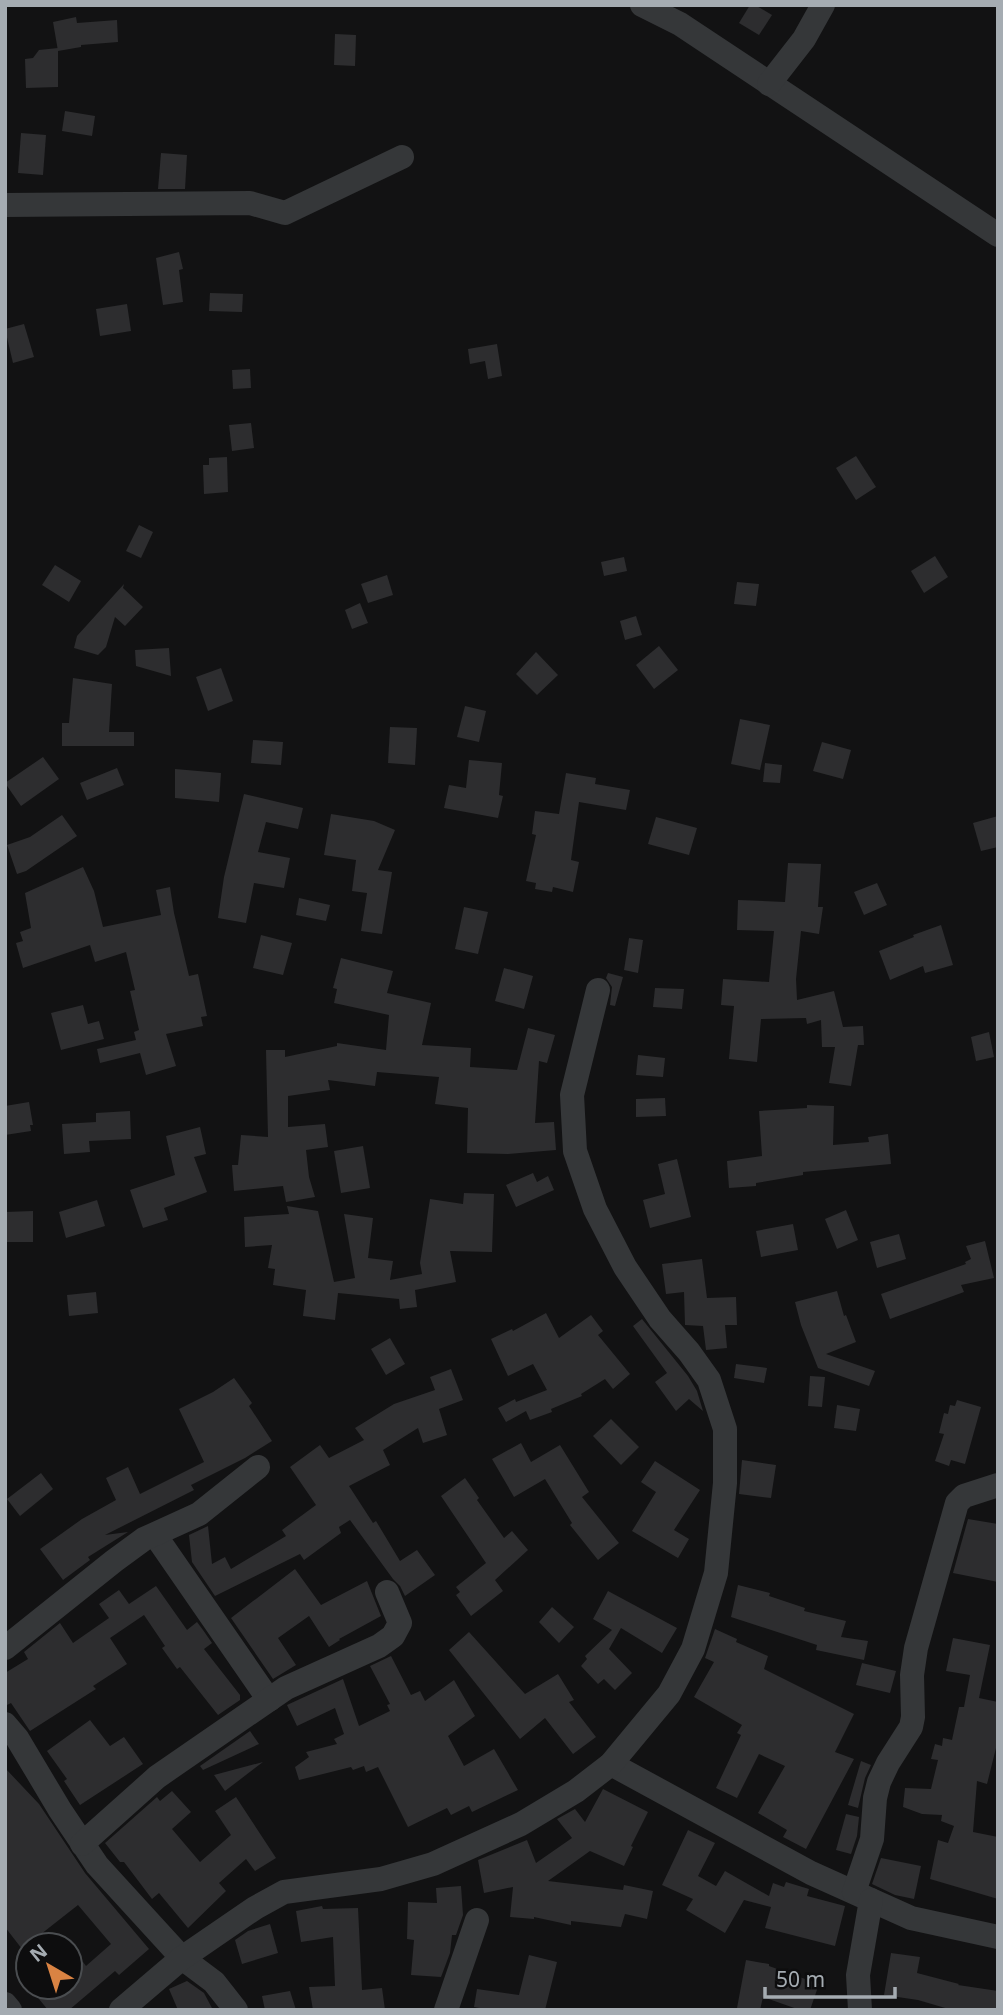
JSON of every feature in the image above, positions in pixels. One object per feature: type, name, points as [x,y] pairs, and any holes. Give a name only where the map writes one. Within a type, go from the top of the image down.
[{"type":"street","points":[[642,5],[680,24],[998,235]]},
{"type":"street","points":[[769,84],[804,39],[823,5]]},
{"type":"street","points":[[5,205],[250,204],[285,213],[402,157]]},
{"type":"street","points":[[121,2010],[182,1958],[284,1892],[381,1879],[433,1864],[521,1824],[576,1791],[611,1764],[669,1693],[693,1649],[716,1573],[725,1483],[725,1429],[709,1380],[660,1319],[625,1266],[595,1209],[575,1151],[572,1096],[598,990]]},
{"type":"street","points":[[5,1648],[144,1539],[199,1514],[258,1467]]},
{"type":"street","points":[[860,2010],[858,1975],[862,1896],[879,1782],[911,1727],[912,1675],[916,1648],[957,1503],[964,1496],[998,1485]]},
{"type":"street","points":[[155,1535],[269,1700]]},
{"type":"street","points":[[82,1844],[157,1777],[286,1688],[379,1646],[393,1636],[400,1623],[387,1592]]},
{"type":"street","points":[[5,1724],[17,1738],[97,1865],[182,1958],[214,1982],[236,2010]]},
{"type":"street","points":[[611,1764],[811,1872],[911,1918],[998,1937]]},
{"type":"street","points":[[446,2010],[477,1920]]},
{"type":"street","points":[[5,2004],[10,2010]]},
{"type":"building","points":[[750,5],[772,15],[759,35],[739,23]]},
{"type":"building","points":[[76,17],[77,23],[117,20],[118,42],[81,45],[58,51],[53,22]]},
{"type":"building","points":[[335,34],[356,35],[355,66],[334,65]]},
{"type":"building","points":[[58,48],[58,87],[26,88],[25,59],[33,58],[39,50]]},
{"type":"building","points":[[65,111],[95,116],[92,136],[62,131]]},
{"type":"building","points":[[21,133],[46,135],[43,175],[18,173]]},
{"type":"building","points":[[161,153],[187,155],[185,189],[158,189]]},
{"type":"building","points":[[179,252],[183,269],[179,270],[183,302],[163,305],[156,258]]},
{"type":"building","points":[[210,293],[243,294],[242,312],[209,311]]},
{"type":"building","points":[[127,304],[131,331],[100,336],[96,309]]},
{"type":"building","points":[[24,324],[34,357],[13,363],[5,329]]},
{"type":"building","points":[[497,344],[502,376],[488,379],[485,361],[470,364],[468,349]]},
{"type":"building","points":[[250,369],[251,388],[233,389],[232,370]]},
{"type":"building","points":[[251,423],[254,448],[232,451],[229,425]]},
{"type":"building","points":[[856,456],[876,487],[856,500],[836,468]]},
{"type":"building","points":[[227,457],[228,492],[204,494],[203,465],[209,465],[209,458]]},
{"type":"building","points":[[139,525],[153,532],[141,558],[126,551]]},
{"type":"building","points":[[935,556],[948,577],[924,593],[911,571]]},
{"type":"building","points":[[624,557],[627,571],[604,576],[601,562]]},
{"type":"building","points":[[55,565],[81,581],[69,602],[42,585]]},
{"type":"building","points":[[387,575],[393,595],[368,603],[361,584]]},
{"type":"building","points":[[737,582],[759,584],[756,606],[734,604]]},
{"type":"building","points":[[124,584],[123,588],[143,607],[125,626],[115,617],[106,647],[98,655],[74,648],[77,636]]},
{"type":"building","points":[[360,603],[368,623],[352,629],[345,610]]},
{"type":"building","points":[[636,616],[642,635],[625,640],[620,621]]},
{"type":"building","points":[[659,646],[678,670],[654,689],[636,665]]},
{"type":"building","points":[[169,648],[171,676],[136,666],[135,650]]},
{"type":"building","points":[[536,652],[558,675],[537,695],[516,674]]},
{"type":"building","points":[[221,668],[233,701],[208,711],[196,677]]},
{"type":"building","points":[[73,678],[112,684],[109,732],[134,732],[134,746],[62,746],[62,723],[69,723]]},
{"type":"building","points":[[465,706],[486,711],[479,742],[457,737]]},
{"type":"building","points":[[740,719],[770,725],[760,770],[731,764]]},
{"type":"building","points":[[390,727],[417,728],[415,765],[388,763]]},
{"type":"building","points":[[253,740],[283,742],[281,765],[251,763]]},
{"type":"building","points":[[822,742],[851,750],[843,779],[813,771]]},
{"type":"building","points":[[43,757],[59,779],[21,806],[5,783]]},
{"type":"building","points":[[469,760],[502,763],[499,795],[503,796],[498,818],[444,808],[449,785],[466,788]]},
{"type":"building","points":[[765,763],[782,765],[780,783],[763,782]]},
{"type":"building","points":[[117,768],[124,785],[87,800],[80,783]]},
{"type":"building","points":[[175,769],[221,773],[219,802],[175,798]]},
{"type":"building","points":[[566,773],[596,778],[595,784],[630,790],[626,810],[579,802],[571,860],[579,862],[573,892],[553,887],[552,892],[535,889],[536,883],[526,881],[536,835],[532,834],[535,811],[559,814]]},
{"type":"building","points":[[244,794],[303,808],[298,829],[266,822],[258,852],[290,858],[284,888],[254,883],[246,923],[218,918],[224,877]]},
{"type":"building","points":[[331,814],[374,821],[395,830],[378,870],[392,872],[382,934],[361,931],[367,893],[352,891],[356,860],[324,855]]},
{"type":"building","points":[[62,815],[77,836],[26,871],[17,874],[7,845],[30,837]]},
{"type":"building","points":[[998,816],[998,847],[981,851],[973,823]]},
{"type":"building","points":[[656,817],[697,828],[689,855],[648,844]]},
{"type":"building","points":[[788,863],[821,864],[818,907],[823,907],[819,934],[801,931],[796,979],[797,1000],[834,991],[843,1027],[863,1026],[864,1045],[858,1045],[851,1086],[829,1083],[835,1047],[822,1047],[821,1020],[807,1024],[806,1018],[761,1019],[757,1062],[729,1059],[734,1006],[721,1005],[723,979],[769,982],[774,931],[737,930],[738,900],[785,902]]},
{"type":"building","points":[[83,867],[94,891],[103,927],[161,915],[156,890],[170,887],[189,976],[198,974],[207,1016],[201,1017],[203,1026],[166,1034],[176,1066],[146,1075],[140,1053],[100,1063],[97,1049],[136,1040],[134,1032],[139,1030],[130,991],[135,990],[126,952],[95,962],[90,945],[23,968],[16,943],[23,941],[20,932],[31,928],[25,893]]},
{"type":"building","points":[[877,883],[887,905],[864,915],[854,892]]},
{"type":"building","points":[[299,898],[330,905],[326,921],[296,915]]},
{"type":"building","points":[[464,907],[488,912],[478,954],[455,949]]},
{"type":"building","points":[[941,925],[953,965],[925,973],[923,966],[890,980],[879,951]]},
{"type":"building","points":[[261,935],[292,943],[283,975],[253,968]]},
{"type":"building","points":[[629,938],[643,940],[638,973],[624,970]]},
{"type":"building","points":[[341,958],[393,971],[387,993],[431,1003],[422,1045],[471,1048],[470,1067],[517,1070],[528,1028],[555,1035],[547,1063],[539,1061],[535,1123],[554,1122],[556,1150],[508,1154],[467,1153],[468,1108],[435,1104],[439,1077],[377,1072],[375,1086],[328,1080],[330,1090],[288,1096],[288,1127],[325,1124],[328,1147],[306,1150],[309,1177],[315,1197],[286,1202],[283,1186],[234,1191],[232,1165],[238,1165],[241,1135],[268,1137],[266,1050],[285,1050],[285,1057],[337,1046],[337,1043],[386,1050],[389,1015],[334,1003],[337,989],[333,988]]},
{"type":"building","points":[[504,968],[533,976],[524,1009],[495,1001]]},
{"type":"building","points":[[608,973],[623,977],[615,1006],[610,1005],[612,987],[606,978]]},
{"type":"building","points":[[655,988],[684,989],[682,1009],[653,1007]]},
{"type":"building","points":[[83,1005],[88,1024],[99,1021],[104,1039],[61,1050],[51,1013]]},
{"type":"building","points":[[989,1032],[994,1057],[976,1061],[971,1037]]},
{"type":"building","points":[[638,1055],[665,1058],[663,1077],[636,1075]]},
{"type":"building","points":[[665,1098],[666,1116],[636,1117],[636,1099]]},
{"type":"building","points":[[29,1102],[33,1125],[30,1125],[31,1131],[5,1135],[5,1106]]},
{"type":"building","points":[[807,1105],[834,1106],[833,1145],[869,1142],[868,1137],[888,1134],[891,1164],[803,1172],[803,1175],[756,1183],[756,1186],[729,1188],[727,1161],[762,1156],[759,1111],[807,1108]]},
{"type":"building","points":[[130,1111],[131,1139],[89,1141],[90,1152],[64,1154],[62,1124],[96,1122],[96,1113]]},
{"type":"building","points":[[200,1127],[206,1154],[194,1157],[207,1192],[164,1208],[168,1220],[143,1228],[130,1190],[175,1175],[166,1136]]},
{"type":"building","points":[[363,1146],[370,1188],[341,1193],[334,1151]]},
{"type":"building","points":[[677,1159],[691,1217],[650,1228],[643,1200],[665,1194],[658,1164]]},
{"type":"building","points":[[533,1173],[537,1182],[548,1176],[554,1190],[516,1207],[506,1185]]},
{"type":"building","points":[[464,1193],[494,1194],[492,1252],[450,1251],[456,1282],[415,1290],[417,1307],[400,1309],[399,1299],[338,1293],[335,1320],[303,1316],[306,1290],[273,1285],[275,1269],[268,1268],[272,1245],[245,1247],[244,1217],[289,1214],[287,1206],[318,1211],[334,1282],[355,1278],[344,1214],[373,1218],[368,1258],[393,1261],[390,1280],[422,1274],[420,1263],[430,1199],[463,1204]]},
{"type":"building","points":[[97,1200],[105,1226],[66,1238],[59,1212]]},
{"type":"building","points":[[846,1210],[858,1240],[837,1249],[825,1219]]},
{"type":"building","points":[[33,1211],[33,1242],[5,1242],[5,1212]]},
{"type":"building","points":[[793,1224],[798,1250],[761,1257],[756,1231]]},
{"type":"building","points":[[899,1234],[906,1259],[877,1268],[870,1242]]},
{"type":"building","points":[[985,1241],[994,1278],[961,1285],[964,1292],[890,1319],[881,1294],[966,1264],[965,1262],[971,1259],[966,1246]]},
{"type":"building","points":[[702,1259],[707,1298],[736,1297],[737,1325],[725,1325],[727,1348],[706,1350],[703,1326],[685,1325],[684,1292],[666,1294],[662,1264]]},
{"type":"building","points":[[837,1291],[844,1316],[846,1315],[856,1342],[826,1354],[875,1371],[869,1386],[818,1368],[801,1325],[795,1302]]},
{"type":"building","points":[[96,1292],[98,1313],[69,1316],[67,1295]]},
{"type":"building","points":[[546,1313],[559,1338],[591,1315],[603,1331],[598,1335],[630,1374],[613,1389],[605,1379],[581,1394],[582,1396],[551,1409],[552,1412],[530,1420],[526,1411],[506,1422],[498,1408],[515,1399],[516,1402],[547,1390],[533,1364],[508,1376],[491,1339],[512,1329],[513,1331]]},
{"type":"building","points":[[642,1319],[688,1376],[697,1391],[703,1411],[689,1399],[676,1411],[655,1382],[667,1373],[633,1326]]},
{"type":"building","points":[[390,1338],[405,1364],[386,1375],[371,1349]]},
{"type":"building","points":[[736,1364],[767,1368],[764,1383],[734,1378]]},
{"type":"building","points":[[451,1369],[463,1400],[439,1409],[447,1435],[423,1443],[418,1428],[383,1450],[390,1465],[349,1486],[373,1523],[376,1521],[400,1561],[417,1550],[435,1575],[405,1596],[350,1520],[339,1527],[341,1533],[304,1560],[300,1554],[215,1596],[192,1562],[189,1535],[208,1526],[212,1564],[225,1557],[231,1569],[286,1536],[282,1530],[316,1505],[290,1467],[320,1445],[329,1458],[364,1440],[355,1428],[394,1404],[435,1390],[430,1377]]},
{"type":"building","points":[[810,1376],[825,1377],[822,1407],[808,1406]]},
{"type":"building","points":[[234,1378],[252,1403],[249,1406],[272,1441],[191,1485],[194,1490],[105,1535],[128,1532],[88,1557],[90,1560],[63,1580],[40,1549],[82,1519],[116,1500],[106,1478],[128,1467],[140,1494],[204,1462],[179,1409]]},
{"type":"building","points":[[957,1400],[981,1407],[965,1464],[951,1460],[949,1466],[935,1461],[944,1434],[939,1433],[944,1413],[948,1414],[950,1405],[955,1406]]},
{"type":"building","points":[[837,1405],[860,1409],[856,1431],[834,1428]]},
{"type":"building","points":[[611,1419],[639,1447],[621,1465],[593,1436]]},
{"type":"building","points":[[521,1443],[531,1462],[560,1445],[589,1492],[582,1497],[619,1543],[598,1560],[570,1525],[572,1523],[545,1479],[514,1497],[492,1459]]},
{"type":"building","points":[[742,1460],[776,1465],[771,1498],[739,1494]]},
{"type":"building","points":[[655,1461],[700,1490],[674,1530],[689,1539],[678,1558],[632,1531],[656,1492],[641,1482]]},
{"type":"building","points":[[41,1473],[53,1489],[20,1516],[7,1499]]},
{"type":"building","points":[[465,1478],[504,1538],[512,1531],[528,1550],[495,1580],[503,1591],[471,1616],[456,1595],[460,1592],[456,1587],[486,1563],[441,1496]]},
{"type":"building","points":[[968,1519],[998,1524],[998,1582],[953,1573]]},
{"type":"building","points":[[295,1569],[321,1605],[367,1581],[381,1616],[329,1647],[309,1616],[278,1638],[296,1665],[273,1679],[231,1618]]},
{"type":"building","points":[[738,1585],[770,1593],[769,1596],[805,1608],[804,1611],[846,1621],[841,1637],[868,1641],[864,1660],[816,1650],[817,1645],[731,1617]]},
{"type":"building","points":[[156,1586],[187,1630],[197,1622],[203,1630],[212,1643],[204,1649],[240,1695],[240,1700],[218,1715],[180,1667],[177,1669],[144,1615],[110,1638],[127,1664],[93,1686],[96,1689],[30,1731],[11,1703],[5,1706],[5,1673],[28,1659],[24,1652],[60,1623],[73,1643],[109,1618],[99,1604],[119,1590],[129,1604]]},
{"type":"building","points":[[608,1591],[677,1628],[662,1653],[621,1628],[609,1649],[632,1673],[615,1690],[604,1679],[598,1684],[581,1666],[587,1659],[585,1656],[612,1630],[593,1619]]},
{"type":"building","points":[[552,1607],[574,1627],[559,1643],[539,1622]]},
{"type":"building","points":[[715,1629],[768,1656],[764,1669],[854,1714],[835,1752],[854,1759],[806,1849],[783,1837],[787,1830],[758,1813],[785,1766],[759,1754],[737,1798],[716,1788],[741,1735],[737,1733],[742,1725],[694,1697],[714,1662],[705,1658]]},
{"type":"building","points":[[469,1632],[525,1694],[558,1674],[574,1700],[569,1702],[596,1737],[573,1754],[545,1718],[520,1739],[449,1650]]},
{"type":"building","points":[[953,1638],[990,1645],[979,1698],[998,1702],[998,1740],[987,1784],[977,1781],[973,1832],[998,1837],[998,1899],[930,1879],[938,1840],[948,1843],[954,1826],[941,1821],[942,1815],[922,1814],[903,1807],[905,1788],[931,1789],[938,1760],[931,1759],[935,1744],[942,1746],[943,1738],[952,1740],[959,1707],[964,1707],[970,1675],[946,1671]]},
{"type":"building","points":[[391,1656],[411,1695],[420,1691],[425,1701],[454,1680],[475,1716],[448,1736],[464,1766],[494,1749],[518,1790],[472,1812],[469,1806],[451,1815],[447,1808],[408,1827],[378,1767],[366,1772],[364,1766],[353,1770],[351,1767],[299,1780],[295,1767],[309,1757],[306,1752],[337,1744],[334,1739],[344,1734],[335,1708],[297,1726],[287,1705],[343,1679],[359,1726],[390,1711],[387,1705],[390,1704],[370,1666]]},
{"type":"building","points":[[862,1663],[896,1671],[890,1693],[856,1685]]},
{"type":"building","points":[[90,1720],[110,1746],[124,1737],[143,1764],[80,1805],[64,1781],[67,1779],[47,1751]]},
{"type":"building","points":[[250,1731],[259,1744],[203,1770],[200,1766]]},
{"type":"building","points":[[861,1761],[871,1765],[858,1808],[848,1805]]},
{"type":"building","points":[[263,1762],[225,1791],[214,1775]]},
{"type":"building","points":[[5,1768],[39,1804],[85,1873],[149,1949],[119,1975],[115,1971],[84,1997],[84,1963],[86,1966],[111,1944],[78,1905],[45,1931],[14,1931],[14,1939],[5,1927]]},
{"type":"building","points":[[603,1789],[648,1812],[624,1866],[590,1851],[548,1881],[623,1890],[624,1885],[653,1891],[647,1919],[625,1914],[621,1927],[571,1921],[571,1925],[534,1917],[510,1917],[513,1887],[484,1893],[478,1860],[527,1840],[536,1863],[572,1838],[557,1819],[575,1809],[585,1822]]},
{"type":"building","points":[[172,1791],[191,1812],[172,1829],[200,1862],[231,1835],[215,1811],[236,1797],[276,1858],[255,1871],[246,1859],[219,1883],[226,1891],[188,1928],[159,1893],[152,1899],[124,1862],[120,1862],[105,1843],[157,1797],[160,1801]]},
{"type":"building","points":[[846,1814],[859,1817],[851,1854],[836,1850]]},
{"type":"building","points":[[688,1830],[715,1843],[698,1876],[716,1886],[725,1871],[769,1896],[773,1883],[784,1887],[786,1882],[809,1889],[807,1896],[845,1906],[835,1946],[765,1928],[771,1907],[744,1900],[725,1933],[686,1910],[693,1899],[662,1885]]},
{"type":"building","points":[[881,1858],[921,1866],[914,1899],[895,1895],[872,1884]]},
{"type":"building","points":[[461,1886],[463,1915],[456,1935],[452,1935],[450,1953],[441,1977],[411,1975],[414,1940],[407,1939],[408,1902],[437,1903],[436,1888]]},
{"type":"building","points":[[322,1906],[323,1909],[358,1908],[362,1990],[382,1988],[385,2010],[313,2010],[309,1987],[335,1986],[333,1937],[301,1942],[296,1911]]},
{"type":"building","points":[[270,1924],[278,1953],[242,1964],[235,1940],[248,1931]]},
{"type":"building","points":[[891,1953],[920,1957],[917,1973],[958,1985],[998,1991],[998,2010],[952,2010],[918,2000],[884,1995]]},
{"type":"building","points":[[529,1955],[557,1962],[545,2010],[490,2010],[474,2007],[477,1989],[519,1995]]},
{"type":"building","points":[[746,1960],[769,1964],[819,1984],[810,2010],[800,2010],[763,1997],[760,2010],[737,2008]]},
{"type":"building","points":[[187,1981],[204,1993],[213,2010],[178,2010],[169,1989]]},
{"type":"building","points":[[290,1991],[296,2010],[265,2010],[262,1996]]},
{"type":"building","points":[[41,2001],[80,2001],[69,2010],[48,2010]]}]
